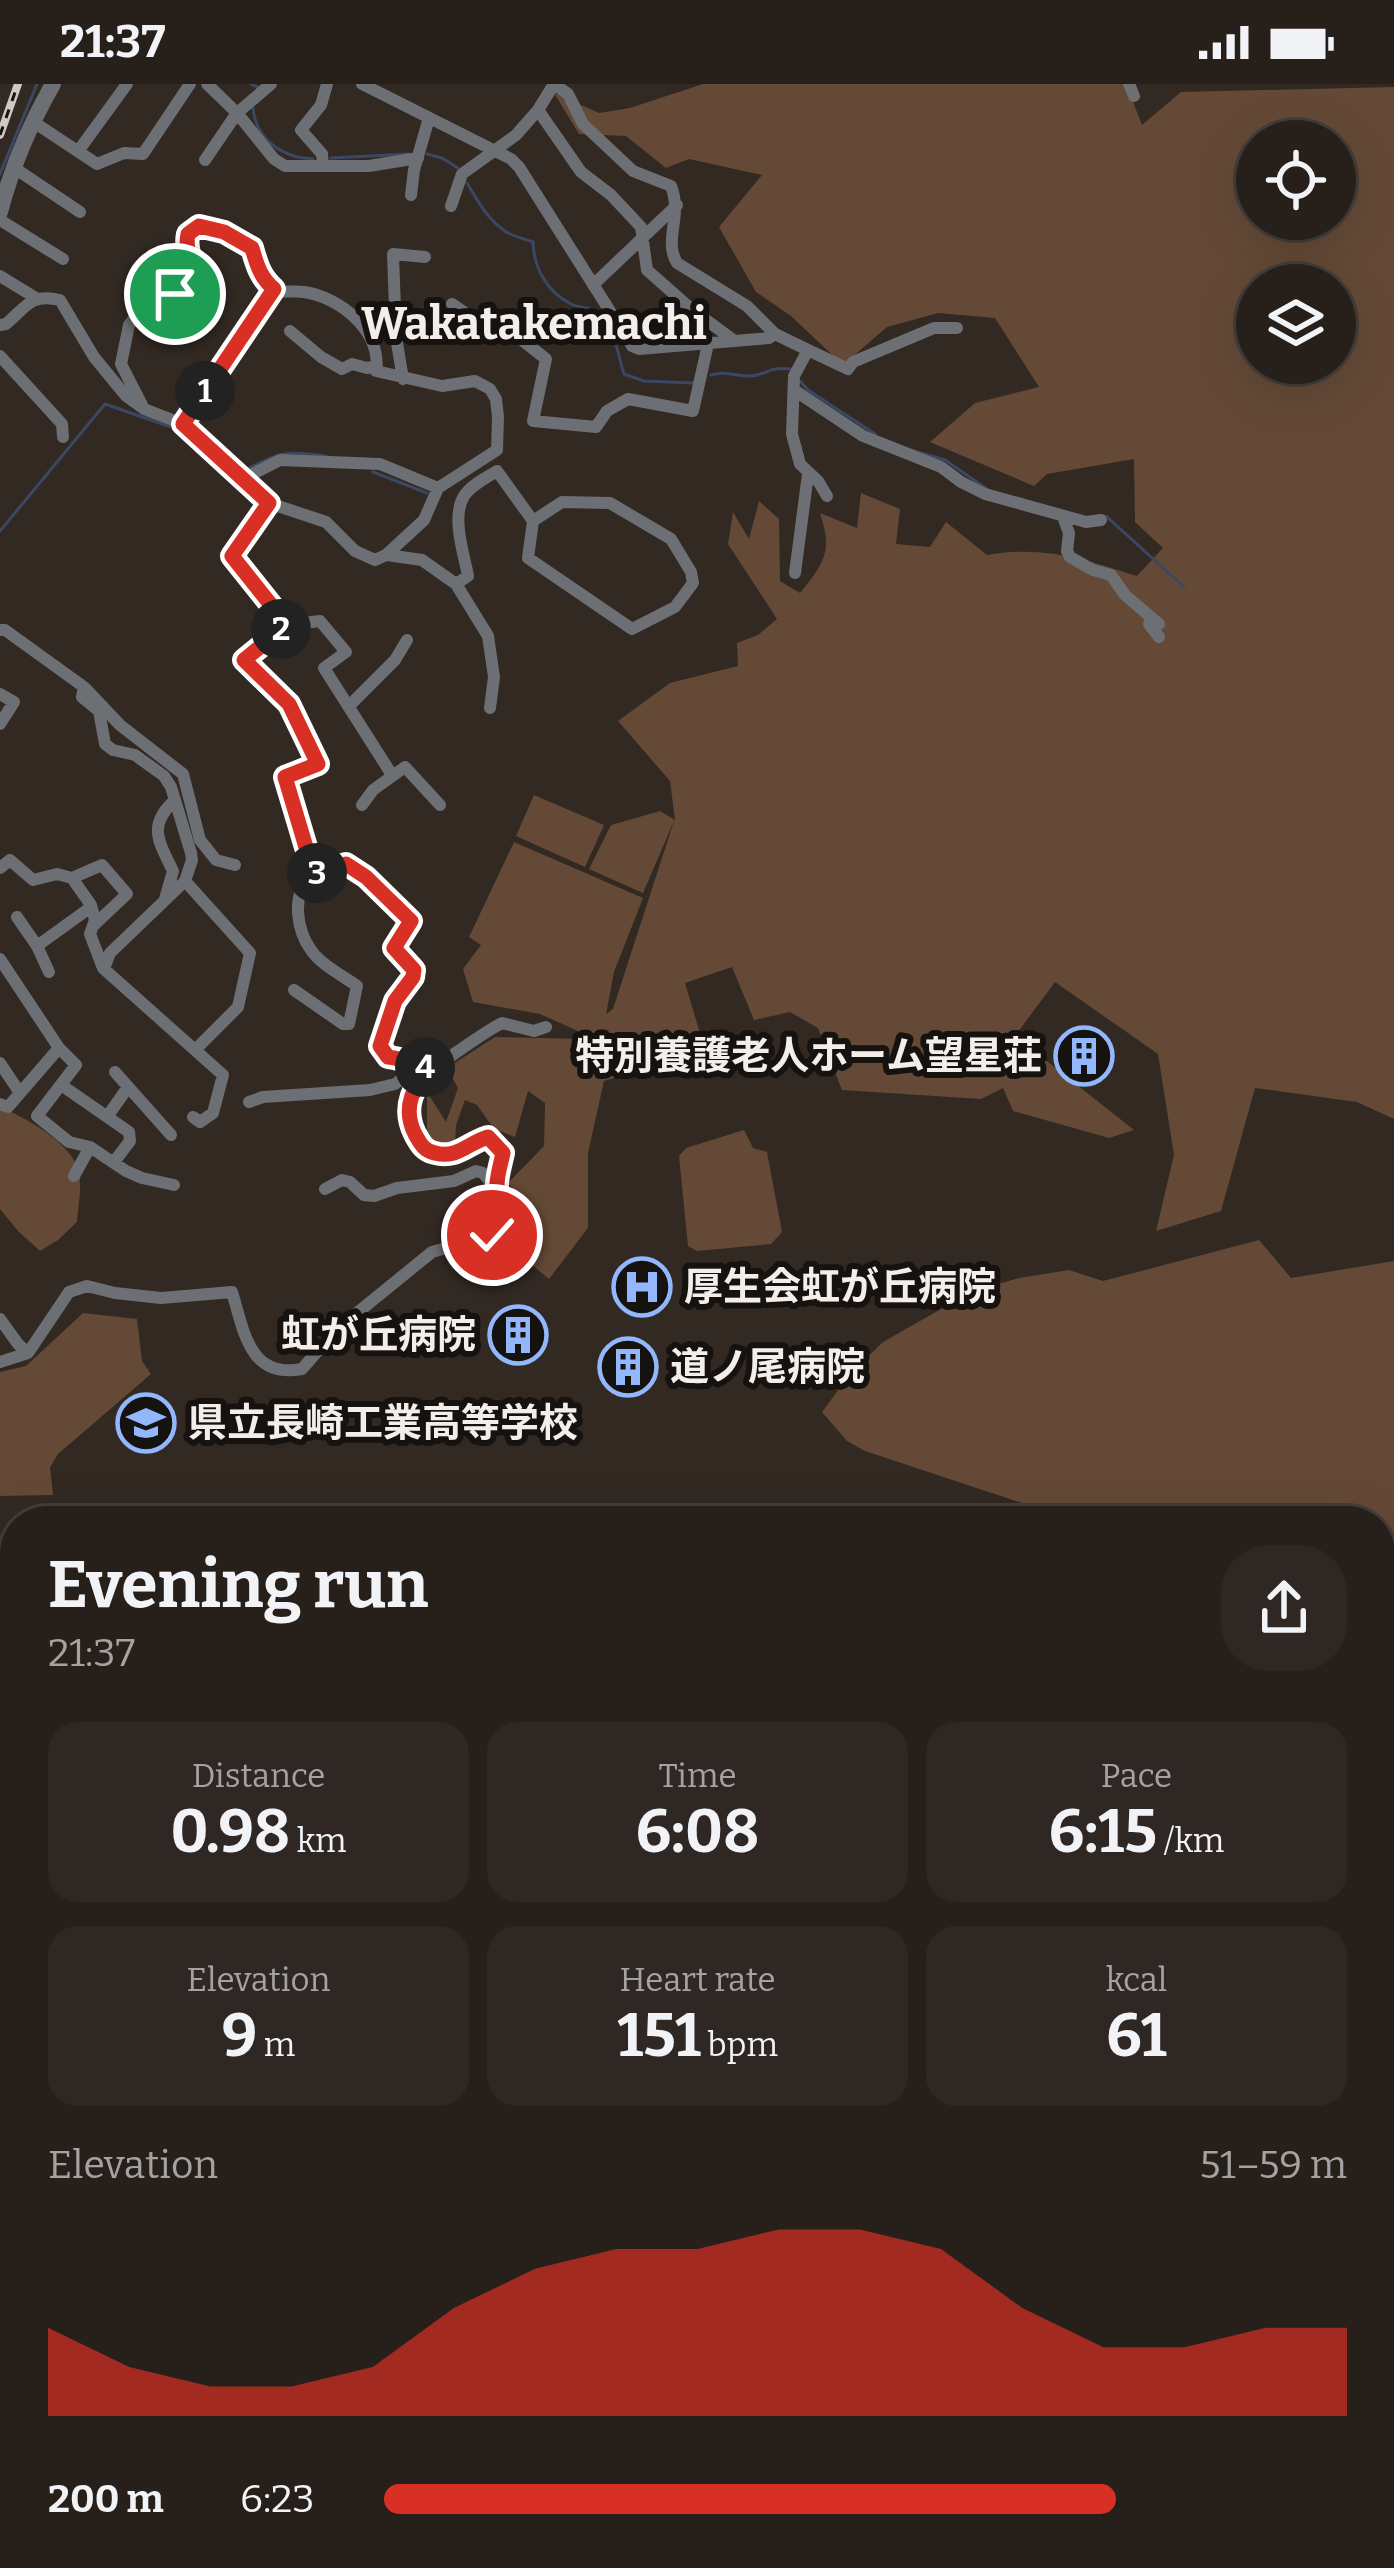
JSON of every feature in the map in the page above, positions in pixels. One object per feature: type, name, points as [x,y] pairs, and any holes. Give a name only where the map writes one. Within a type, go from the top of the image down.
[{"type":"street","points":[[52,84],[13,166],[0,216],[63,259]]},
{"type":"street","points":[[79,150],[127,84]]},
{"type":"street","points":[[32,121],[97,164],[124,153],[143,154],[190,84]]},
{"type":"street","points":[[207,84],[285,166],[369,166],[418,158]]},
{"type":"street","points":[[205,160],[238,113],[271,84]]},
{"type":"street","points":[[322,166],[322,154],[302,130],[321,105],[327,84]]},
{"type":"street","points":[[362,84],[520,167],[632,346],[708,344],[775,334]]},
{"type":"street","points":[[451,206],[462,174],[516,135],[554,84],[568,94],[583,124],[633,171],[671,186],[677,206],[670,247],[676,263],[747,307],[775,334],[848,369],[853,362],[934,328],[957,328]]},
{"type":"street","points":[[538,110],[581,172],[641,227],[647,270],[732,339]]},
{"type":"street","points":[[411,195],[429,118]]},
{"type":"street","points":[[13,166],[80,212]]},
{"type":"street","points":[[593,285],[677,206]]},
{"type":"street","points":[[0,325],[36,298],[60,300],[94,357],[125,396],[144,409],[183,424],[269,503],[326,522],[355,551],[375,560],[424,520],[438,488],[497,450],[496,399],[490,389],[475,381],[442,386],[376,370],[372,342],[349,313],[307,292],[274,289],[258,270],[252,248],[239,238],[199,226],[188,234],[185,248],[196,270],[190,288],[149,299],[129,326],[121,364],[144,409]]},
{"type":"street","points":[[403,379],[392,254],[425,257]]},
{"type":"street","points":[[0,276],[36,298]]},
{"type":"street","points":[[183,424],[274,289]]},
{"type":"street","points":[[452,304],[500,337],[512,332],[546,359],[533,421],[596,427],[608,411],[628,399],[693,411],[708,344]]},
{"type":"street","points":[[290,331],[342,369],[352,364],[377,366]]},
{"type":"street","points":[[808,350],[794,376],[792,434],[796,453],[826,496]]},
{"type":"street","points":[[0,356],[62,424],[63,437]]},
{"type":"street","points":[[794,390],[863,436],[941,467],[986,494],[1086,522],[1101,520]]},
{"type":"street","points":[[243,479],[280,460],[380,464],[438,488]]},
{"type":"street","points":[[456,584],[468,576],[459,523],[461,501],[497,471],[532,521],[528,558],[632,628],[675,607],[693,583],[671,538],[610,503],[562,502],[532,521]]},
{"type":"street","points":[[795,573],[808,474]]},
{"type":"street","points":[[269,503],[232,556],[287,625]]},
{"type":"street","points":[[1064,517],[1070,557],[1112,575],[1125,595],[1159,624],[1149,624],[1159,637]]},
{"type":"street","points":[[386,555],[422,560],[456,584],[488,636],[494,676],[490,708]]},
{"type":"street","points":[[314,874],[285,777],[318,764],[289,704],[244,660],[287,625],[320,621],[346,652],[324,668],[392,775]]},
{"type":"street","points":[[0,630],[84,687],[120,725],[182,774],[200,840],[216,860],[235,865]]},
{"type":"street","points":[[349,706],[395,660],[406,640]]},
{"type":"street","points":[[84,687],[82,697],[99,711],[105,744],[135,755],[171,787],[192,860],[185,881],[110,953],[104,969]]},
{"type":"street","points":[[0,694],[14,703],[0,724]]},
{"type":"street","points":[[362,805],[373,790],[405,767],[440,805]]},
{"type":"street","points":[[164,900],[173,872],[157,825],[174,802]]},
{"type":"street","points":[[0,868],[10,860],[33,880],[57,874],[73,878],[101,866],[127,893],[90,934],[104,969],[223,1075],[214,1113],[200,1122],[193,1117]]},
{"type":"street","points":[[294,990],[349,1024],[357,986],[311,952],[298,913],[298,898],[306,882],[314,874],[346,864],[411,921],[394,948],[414,970],[413,977],[395,1001],[380,1046],[388,1057],[407,1059],[418,1067],[436,1067]]},
{"type":"street","points":[[73,878],[91,907],[93,926]]},
{"type":"street","points":[[185,881],[250,953],[238,1007],[195,1050]]},
{"type":"street","points":[[38,946],[91,907]]},
{"type":"street","points":[[16,917],[38,946],[49,972]]},
{"type":"street","points":[[0,959],[59,1048],[76,1065],[37,1116],[69,1142],[90,1147],[142,1178],[174,1185]]},
{"type":"street","points":[[496,1189],[503,1153],[495,1141],[480,1139],[458,1154],[429,1152],[410,1124],[411,1094],[426,1073],[502,1023],[534,1031],[546,1027]]},
{"type":"street","points":[[0,1104],[8,1107],[59,1048]]},
{"type":"street","points":[[0,1063],[20,1093]]},
{"type":"street","points":[[249,1102],[370,1090],[395,1084],[418,1067]]},
{"type":"street","points":[[115,1072],[171,1135]]},
{"type":"street","points":[[107,1117],[128,1087]]},
{"type":"street","points":[[68,1089],[129,1132],[130,1141],[114,1162]]},
{"type":"street","points":[[74,1176],[90,1147]]},
{"type":"street","points":[[0,1362],[28,1353],[69,1292],[87,1286],[161,1298],[232,1292],[249,1347],[261,1362],[276,1370],[302,1369],[336,1330],[432,1252],[492,1235],[499,1226],[502,1206],[483,1173],[374,1196],[342,1180],[325,1189]]},
{"type":"street","points":[[0,1319],[28,1353]]},
{"type":"shaded area","points":[[703,84],[1126,84],[1142,125],[1181,92],[1394,87],[1394,1119],[1357,1102],[1255,1088],[1221,1211],[1156,1231],[1174,1155],[1158,1054],[1055,982],[1015,1036],[1134,1130],[1109,1138],[1013,1111],[1003,1088],[981,1099],[842,1090],[818,1028],[790,1012],[754,1020],[732,967],[685,983],[705,1050],[604,1081],[588,1153],[588,1228],[549,1279],[515,1251],[530,1209],[508,1183],[544,1146],[545,1103],[528,1091],[515,1137],[494,1129],[477,1105],[465,1100],[455,1143],[441,1150],[427,1142],[427,1092],[446,1122],[458,1088],[447,1068],[495,1037],[582,1039],[587,1035],[540,1014],[473,1002],[463,969],[481,945],[469,937],[514,842],[643,898],[614,972],[606,1014],[613,1009],[674,821],[643,893],[589,869],[611,825],[660,811],[675,820],[670,781],[618,721],[670,683],[738,666],[737,643],[758,635],[777,619],[728,544],[733,512],[749,539],[759,501],[779,519],[780,581],[800,593],[826,548],[820,513],[857,528],[861,493],[900,509],[896,544],[930,547],[946,522],[987,555],[1046,553],[1137,576],[1163,548],[1135,522],[1134,459],[1047,474],[1034,486],[930,442],[975,403],[1039,387],[995,318],[938,313],[887,327],[843,365],[791,316],[756,292],[719,227],[762,175],[689,159],[666,168],[626,136],[579,134],[554,93],[599,113]]},
{"type":"shaded area","points":[[534,795],[604,825],[585,867],[516,836]]},
{"type":"shaded area","points":[[0,1107],[59,1142],[79,1173],[77,1222],[40,1251],[0,1209]]},
{"type":"shaded area","points":[[744,1130],[753,1148],[767,1152],[782,1232],[771,1244],[697,1251],[688,1246],[679,1156],[686,1148]]},
{"type":"shaded area","points":[[1259,1240],[1291,1278],[1394,1261],[1394,1506],[1031,1506],[865,1451],[847,1441],[822,1412],[850,1374],[883,1342],[971,1292],[1069,1270],[1103,1281]]},
{"type":"shaded area","points":[[83,1313],[137,1319],[142,1361],[151,1374],[58,1454],[50,1467],[53,1495],[0,1496],[0,1372],[26,1366]]},
{"type":"waterway","points":[[0,174],[37,84]]},
{"type":"waterway","points":[[251,84],[258,87]]},
{"type":"waterway","points":[[253,108],[260,130],[273,146],[313,159]]},
{"type":"waterway","points":[[331,158],[408,154]]},
{"type":"waterway","points":[[427,154],[458,168]]},
{"type":"waterway","points":[[467,183],[499,226],[533,242],[548,286],[571,304],[603,317],[624,374],[644,381],[693,383]]},
{"type":"waterway","points":[[711,375],[751,376],[790,369]]},
{"type":"waterway","points":[[800,381],[875,434]]},
{"type":"waterway","points":[[0,531],[105,404],[174,428],[243,491]]},
{"type":"waterway","points":[[911,450],[945,460],[987,489]]},
{"type":"waterway","points":[[244,471],[283,454],[326,456]]},
{"type":"waterway","points":[[373,472],[427,493]]},
{"type":"waterway","points":[[1106,516],[1184,587]]},
{"type":"railway","points":[[0,135],[18,84]]},
{"type":"place","name":"特別養護老人ホーム望星荘","points":[[1084,1056]]},
{"type":"place","name":"厚生会虹が丘病院","points":[[642,1287]]},
{"type":"place","name":"虹が丘病院","points":[[518,1335]]},
{"type":"place","name":"道ノ尾病院","points":[[628,1367]]},
{"type":"place","name":"県立長崎工業高等学校","points":[[146,1423]]},
{"type":"district","name":"Wakatakemachi","points":[[534,324]]},
{"type":"route","points":[[175,294],[190,288],[195,278],[185,248],[188,234],[199,226],[239,238],[252,248],[258,270],[274,289],[183,424],[269,503],[232,556],[287,625],[244,660],[289,704],[318,764],[285,777],[314,874],[346,864],[411,921],[394,948],[414,970],[413,977],[395,1001],[380,1046],[388,1057],[407,1059],[418,1067],[436,1067],[411,1094],[408,1109],[410,1124],[429,1152],[458,1154],[488,1137],[503,1153],[496,1189],[501,1214],[492,1235]]}]
